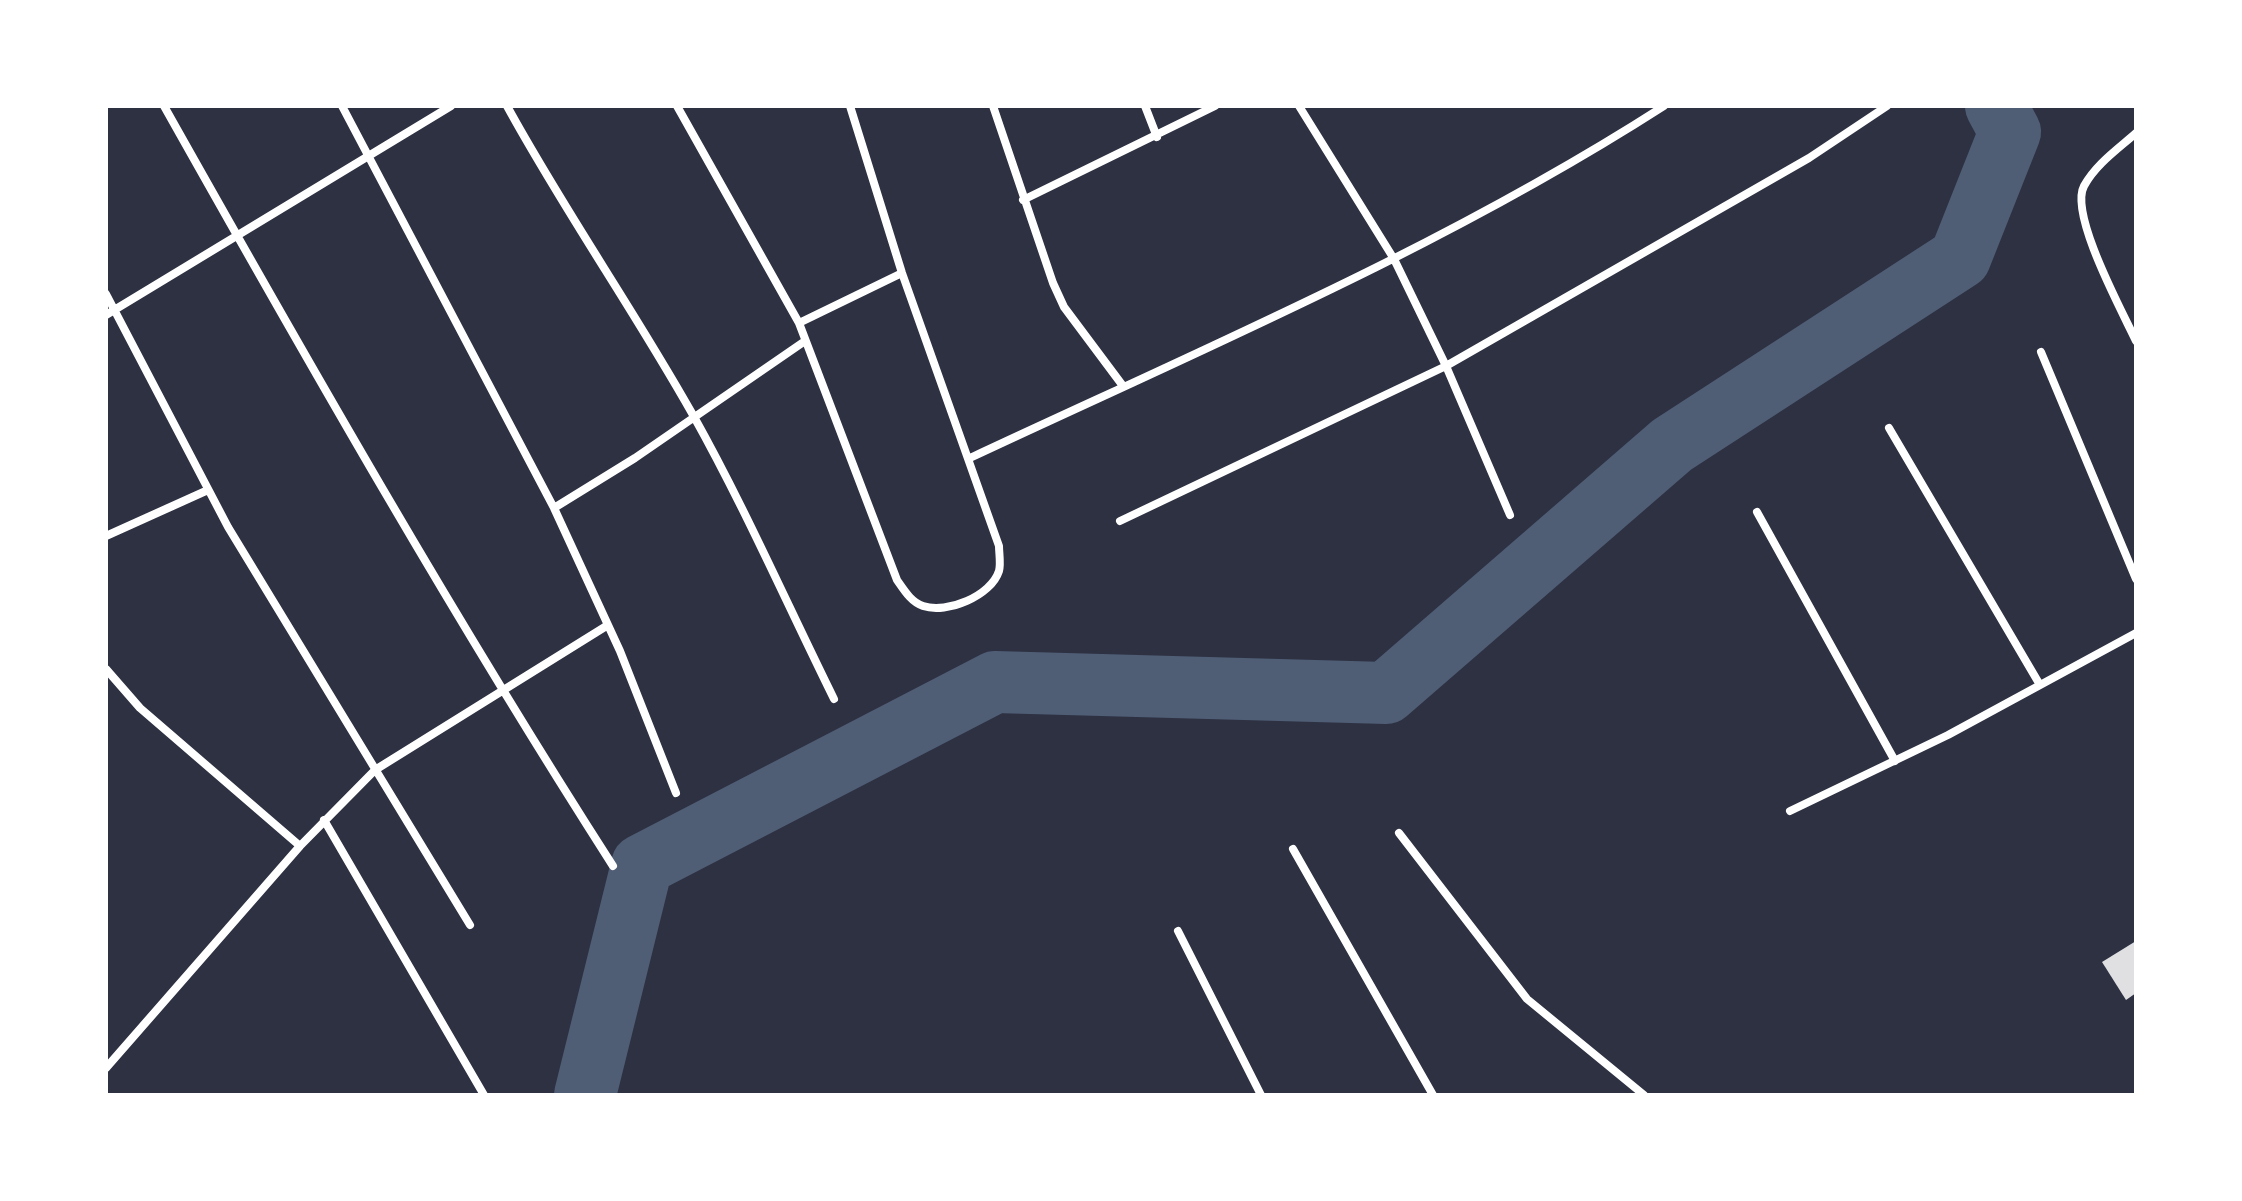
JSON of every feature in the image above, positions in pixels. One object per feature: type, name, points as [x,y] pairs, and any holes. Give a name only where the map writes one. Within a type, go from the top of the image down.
[{"type":"street","points":[[164,106],[501,690],[613,866]]},
{"type":"street","points":[[342,106],[372,156],[554,508],[608,625],[676,793]]},
{"type":"street","points":[[110,313],[451,106]]},
{"type":"street","points":[[507,106],[550,184],[638,321],[694,417],[834,699]]},
{"type":"street","points":[[677,106],[799,323],[897,580],[920,606],[938,609],[975,597],[991,585],[999,570],[999,546],[902,273],[850,106]]},
{"type":"street","points":[[993,106],[1023,200],[1064,307],[1123,386]]},
{"type":"street","points":[[1145,106],[1157,137]]},
{"type":"street","points":[[1023,200],[1215,106]]},
{"type":"street","points":[[1299,106],[1394,259],[1446,366],[1510,515]]},
{"type":"street","points":[[970,458],[1394,259],[1606,143],[1664,106]]},
{"type":"street","points":[[1120,521],[1446,366],[1809,158],[1876,109],[1887,106]]},
{"type":"street","points":[[2136,133],[2097,168],[2082,189],[2082,215],[2136,341]]},
{"type":"street","points":[[799,323],[902,273]]},
{"type":"street","points":[[106,294],[110,313],[208,490],[470,925]]},
{"type":"street","points":[[554,508],[805,341]]},
{"type":"street","points":[[2041,352],[2136,579]]},
{"type":"street","points":[[1889,428],[2040,685]]},
{"type":"street","points":[[106,536],[208,490]]},
{"type":"street","points":[[1757,512],[1895,761]]},
{"type":"street","points":[[106,1068],[300,846],[375,770],[608,625]]},
{"type":"street","points":[[1790,811],[1895,761],[2136,633]]},
{"type":"street","points":[[106,669],[140,708],[300,846]]},
{"type":"street","points":[[324,820],[484,1095]]},
{"type":"street","points":[[1399,833],[1527,999],[1644,1095]]},
{"type":"street","points":[[1293,849],[1433,1095]]},
{"type":"street","points":[[1178,931],[1261,1095]]},
{"type":"building","points":[[2136,941],[2136,993],[2126,1000],[2102,962]]},
{"type":"waterway","points":[[585,1095],[642,865],[995,682],[1386,693],[1672,445],[1960,258],[2010,132],[1996,106]]}]
